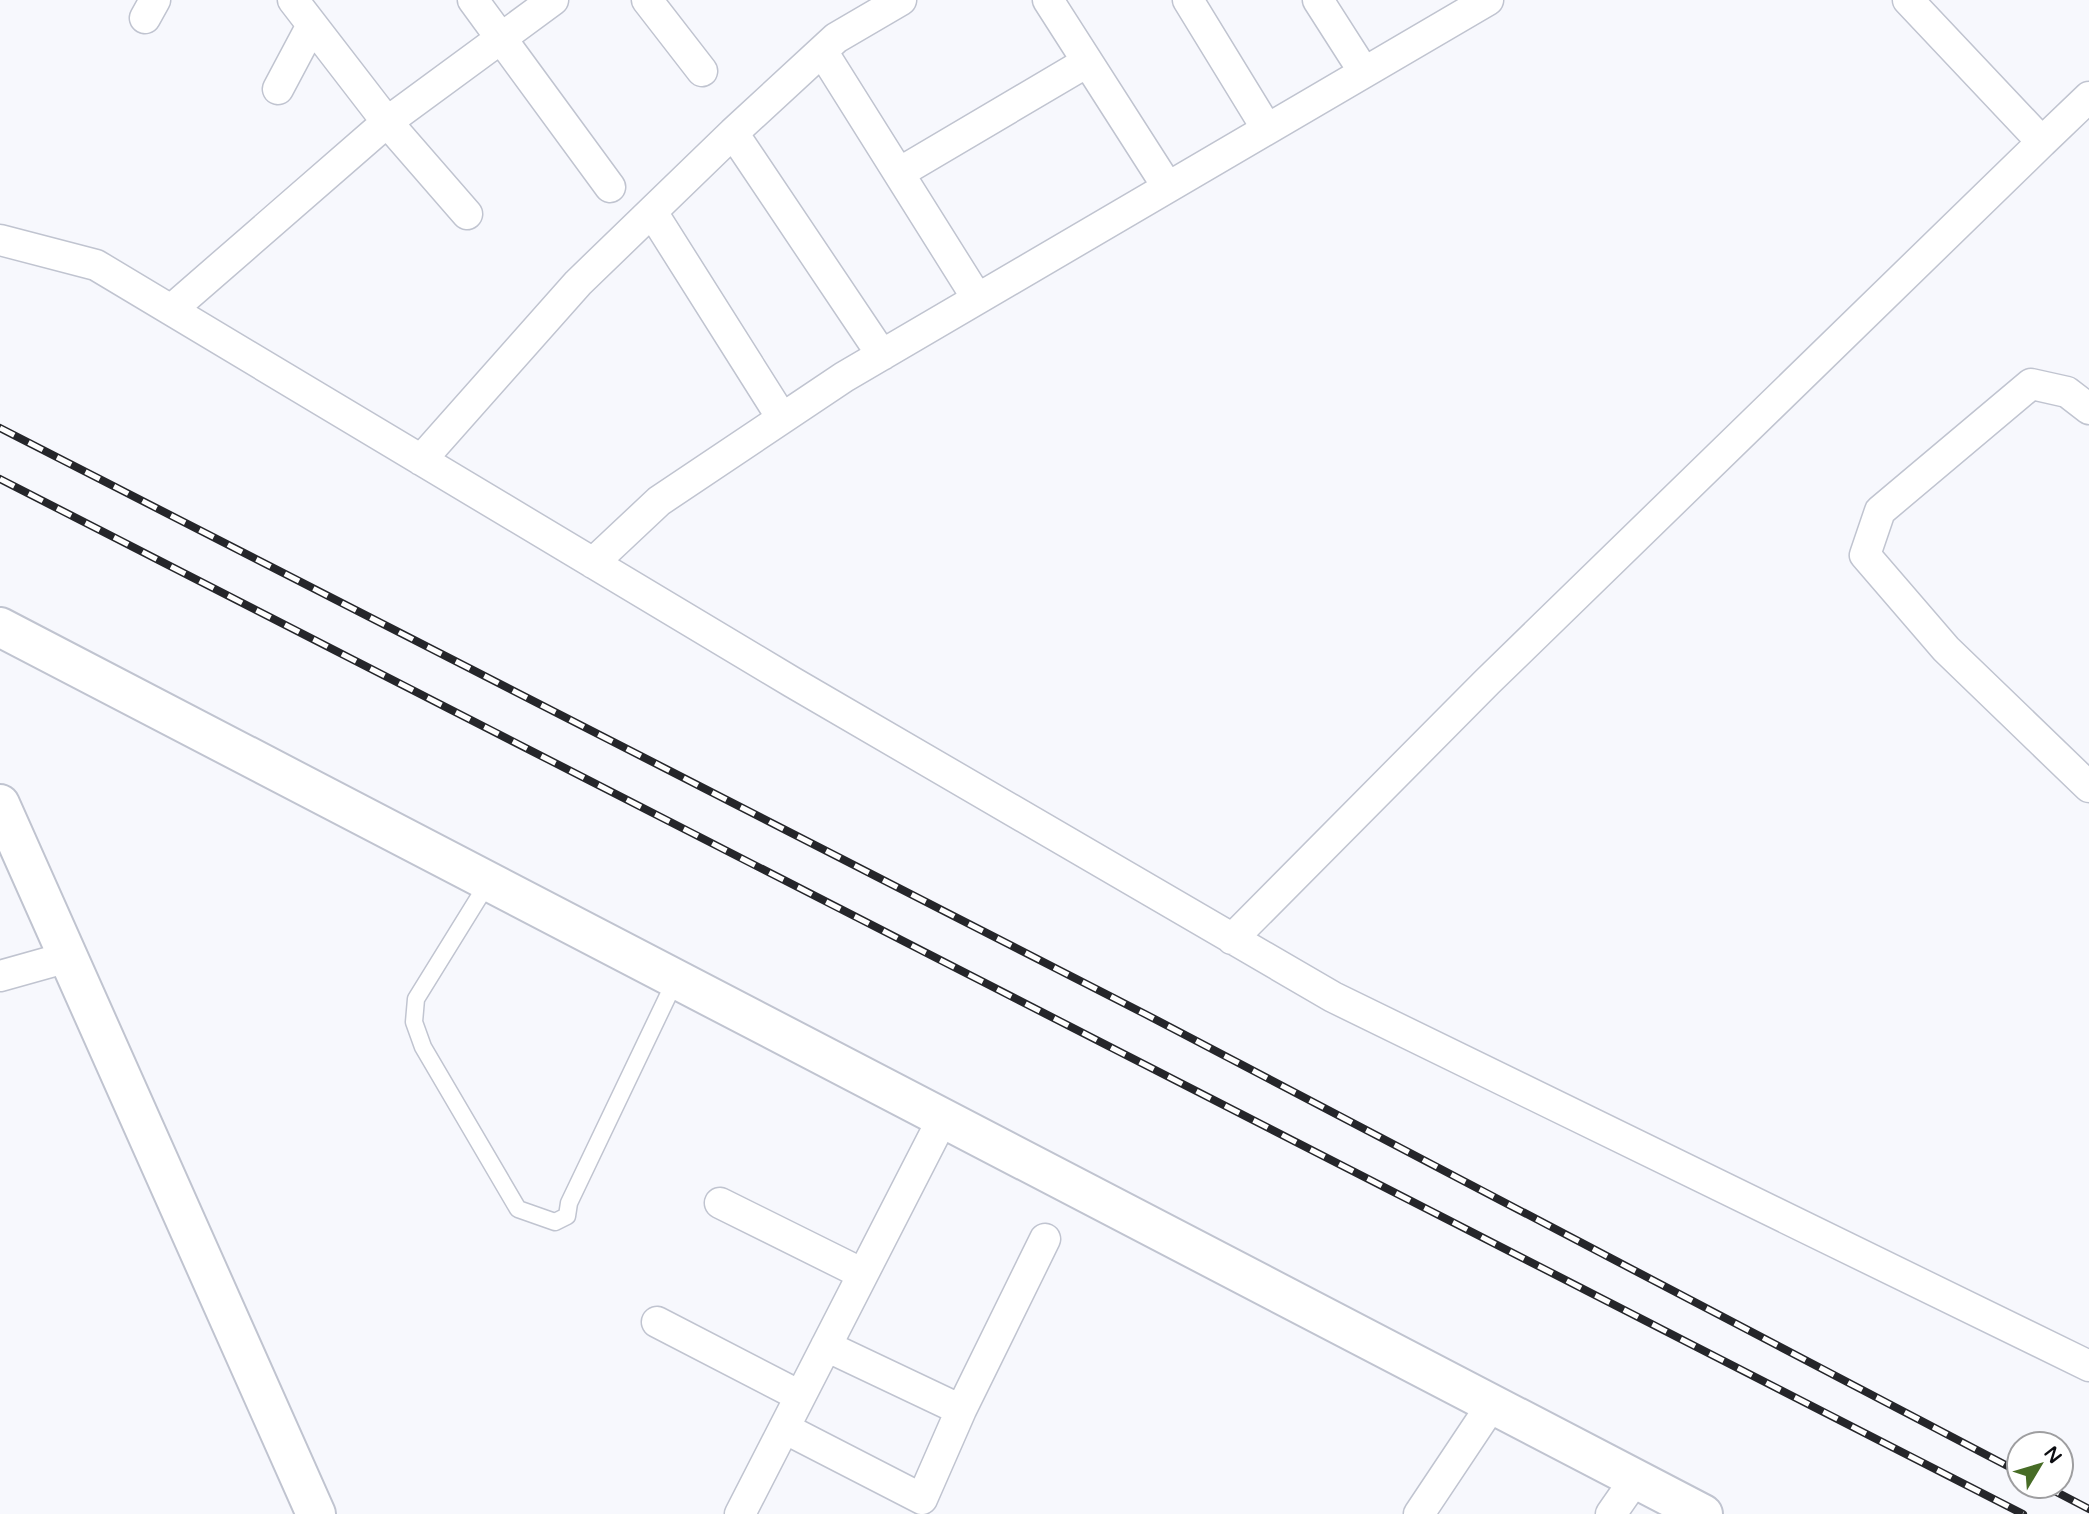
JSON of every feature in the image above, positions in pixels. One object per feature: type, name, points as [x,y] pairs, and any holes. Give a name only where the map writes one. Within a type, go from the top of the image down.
[{"type":"street","points":[[293,0],[387,121],[467,214]]},
{"type":"street","points":[[473,0],[610,187]]},
{"type":"street","points":[[171,310],[387,121],[553,0]]},
{"type":"street","points":[[647,0],[702,71]]},
{"type":"street","points":[[421,460],[578,284],[733,132],[836,37],[901,0]]},
{"type":"street","points":[[1048,0],[1167,186]]},
{"type":"street","points":[[1188,0],[1266,130]]},
{"type":"street","points":[[1318,0],[1364,72]]},
{"type":"street","points":[[593,563],[659,501],[882,355],[1364,72],[1455,8],[1488,0]]},
{"type":"street","points":[[1908,0],[2042,142]]},
{"type":"street","points":[[278,89],[312,25]]},
{"type":"street","points":[[822,51],[977,298]]},
{"type":"street","points":[[899,173],[1087,62]]},
{"type":"street","points":[[1232,939],[1487,682],[2089,97]]},
{"type":"street","points":[[733,132],[882,355]]},
{"type":"street","points":[[652,212],[782,418]]},
{"type":"street","points":[[0,240],[96,265],[593,563],[1332,997],[2089,1366]]},
{"type":"street","points":[[2089,409],[2067,392],[2031,384],[1880,511],[1865,555],[1946,649],[2089,787]]},
{"type":"street","points":[[0,627],[1703,1514]]},
{"type":"street","points":[[0,804],[316,1514]]},
{"type":"street","points":[[0,976],[68,957]]},
{"type":"street","points":[[740,1514],[943,1118]]},
{"type":"street","points":[[720,1203],[863,1274]]},
{"type":"street","points":[[784,1428],[918,1506],[961,1410],[1045,1239]]},
{"type":"street","points":[[657,1322],[800,1396]]},
{"type":"street","points":[[826,1346],[961,1410]]},
{"type":"street","points":[[1419,1514],[1493,1403]]},
{"type":"street","points":[[1611,1514],[1636,1478]]},
{"type":"lane","points":[[489,881],[416,999],[414,1022],[423,1047],[518,1209],[555,1222],[567,1216],[569,1203],[676,979]]},
{"type":"railway","points":[[0,428],[1145,1014],[2005,1465]]},
{"type":"railway","points":[[0,479],[2023,1514]]},
{"type":"railway","points":[[2072,1500],[2089,1509]]}]
